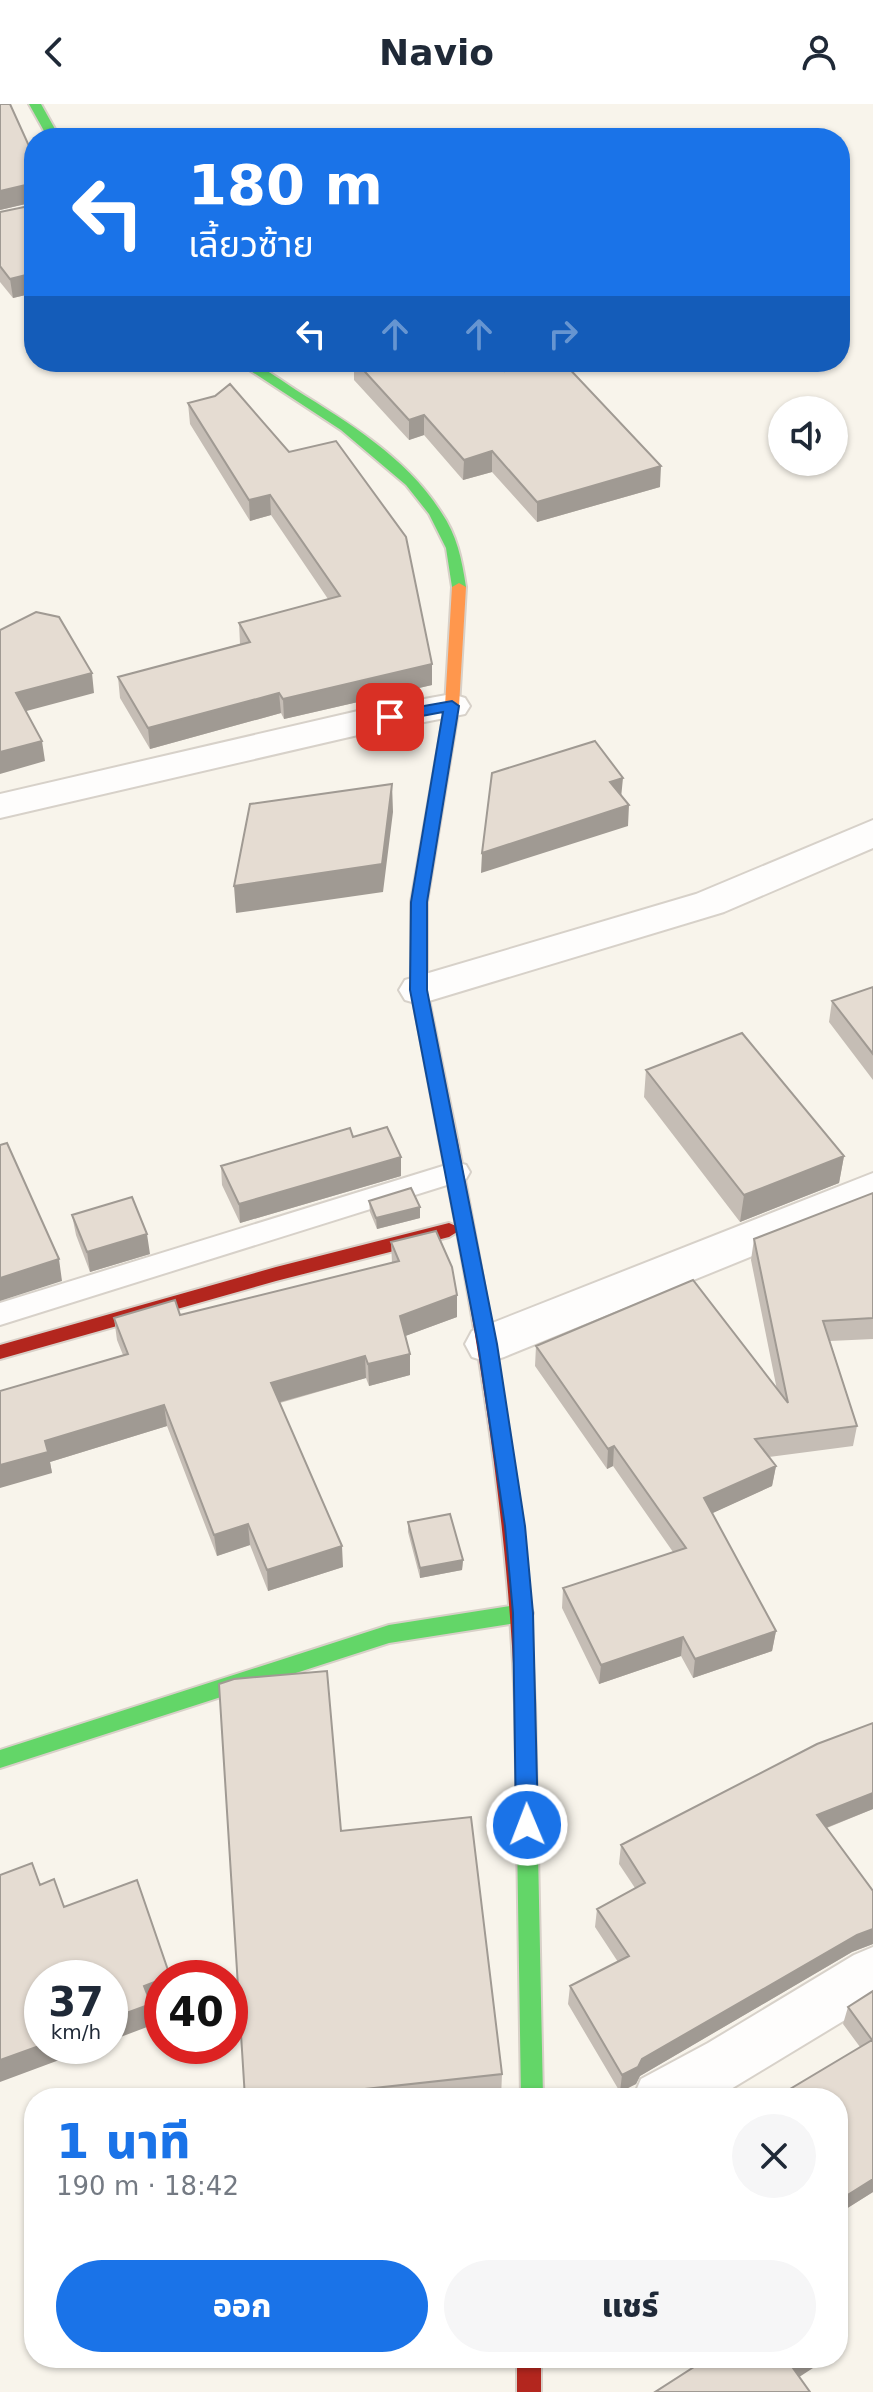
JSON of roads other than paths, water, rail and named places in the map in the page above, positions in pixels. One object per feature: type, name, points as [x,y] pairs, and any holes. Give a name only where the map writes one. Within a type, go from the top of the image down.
[{"type":"street","points":[[35,104],[48,128]]},
{"type":"street","points":[[258,372],[373,446],[409,479],[438,516],[455,556],[459,581],[459,631],[452,706],[419,902],[419,990],[488,1344],[515,1526],[523,1613],[532,2088]]},
{"type":"street","points":[[0,806],[345,726],[452,706]]},
{"type":"street","points":[[419,990],[710,903],[873,833]]},
{"type":"street","points":[[488,1344],[873,1189]]},
{"type":"street","points":[[0,1352],[276,1274],[466,1226]]},
{"type":"street","points":[[0,1759],[374,1638],[523,1613]]},
{"type":"street","points":[[680,2088],[873,1973]]},
{"type":"street","points":[[529,2368],[529,2392]]},
{"type":"lane","points":[[0,1314],[456,1172]]}]
